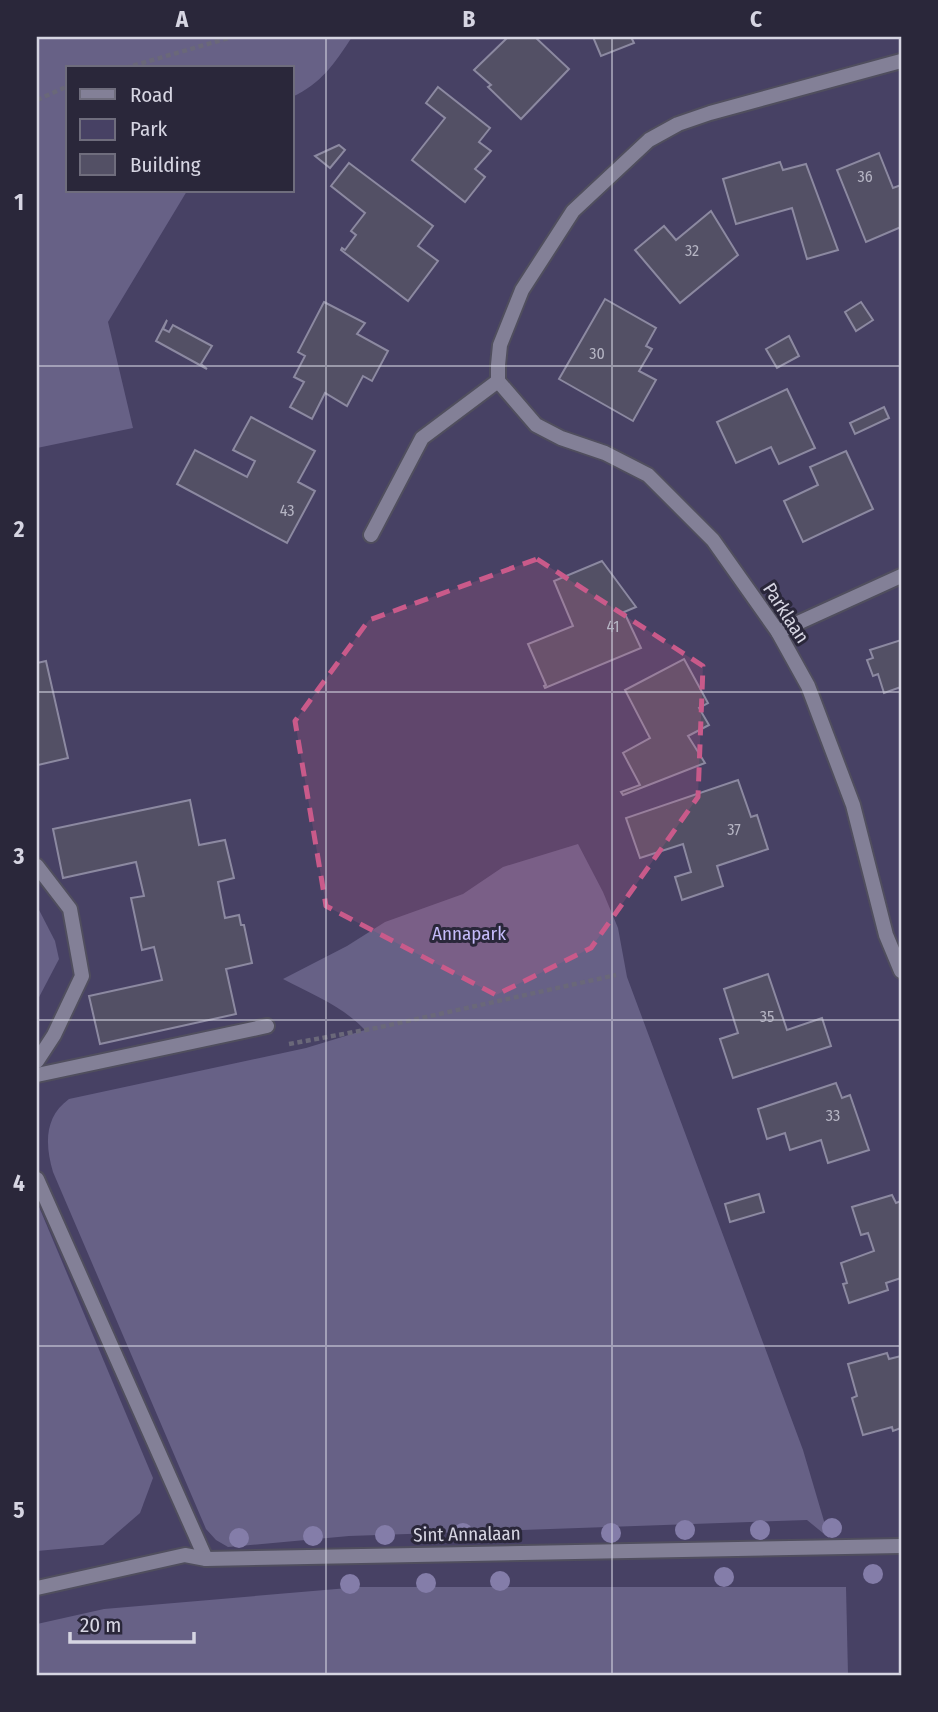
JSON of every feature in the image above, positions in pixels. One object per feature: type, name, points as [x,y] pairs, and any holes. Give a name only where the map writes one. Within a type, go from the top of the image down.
[{"type":"street","points":[[370,535],[422,438],[498,381],[500,345],[522,290],[573,211],[649,140],[678,124],[710,113],[901,61]]},
{"type":"street","name":"Parklaan","points":[[498,381],[536,425],[561,439],[605,453],[648,475],[713,540],[778,632],[808,686],[853,805],[886,935],[901,971]]},
{"type":"street","points":[[778,632],[901,576]]},
{"type":"street","points":[[37,866],[71,909],[82,976],[54,1035],[37,1061]]},
{"type":"street","points":[[37,1075],[267,1026]]},
{"type":"street","points":[[37,1179],[206,1559]]},
{"type":"street","name":"Sint Annalaan","points":[[37,1588],[185,1555],[206,1559],[901,1546]]},
{"type":"path","points":[[132,66],[232,37]]},
{"type":"path","points":[[37,100],[66,87]]},
{"type":"path","points":[[267,1026],[271,1048],[376,1028],[616,975]]},
{"type":"highlighted area","points":[[537,559],[703,666],[698,797],[591,948],[496,995],[326,906],[295,721],[369,620]]},
{"type":"green space","name":"Annapark","points":[[37,37],[901,37],[901,1675],[37,1675]]},
{"type":"green space","points":[[37,37],[352,37],[319,79],[294,96],[294,66],[66,66],[66,192],[186,192],[108,322],[133,428],[37,448]]},
{"type":"green space","points":[[578,844],[618,928],[627,977],[803,1450],[829,1538],[807,1520],[349,1536],[228,1547],[216,1540],[206,1529],[53,1172],[48,1142],[55,1114],[69,1099],[306,1048],[365,1030],[336,1007],[283,979],[347,946],[385,922],[463,894],[503,867]]},
{"type":"green space","points":[[37,906],[55,941],[59,959],[37,1001]]},
{"type":"green space","points":[[37,1202],[153,1478],[140,1513],[103,1545],[37,1551]]},
{"type":"green space","points":[[360,1587],[846,1587],[848,1675],[37,1675],[37,1624],[104,1609]]},
{"type":"building","points":[[508,37],[540,37],[537,39],[569,69],[521,119],[474,70]]},
{"type":"building","points":[[593,37],[631,37],[634,43],[601,56]]},
{"type":"building","points":[[438,87],[490,128],[479,142],[491,151],[475,169],[485,177],[465,202],[412,160],[445,118],[426,103]]},
{"type":"building","points":[[339,145],[345,150],[330,168],[315,156]]},
{"type":"building","points":[[879,153],[893,188],[901,185],[901,227],[866,242],[837,170]]},
{"type":"building","points":[[780,162],[783,170],[806,164],[838,250],[807,259],[792,208],[736,224],[723,179]]},
{"type":"building","points":[[349,163],[433,226],[418,246],[438,261],[408,301],[341,250],[345,250],[356,235],[351,231],[365,213],[331,186]]},
{"type":"building","points":[[711,211],[738,255],[680,303],[635,250],[664,226],[676,240]]},
{"type":"building","points":[[605,299],[656,328],[646,346],[652,349],[639,371],[656,380],[633,421],[559,379]]},
{"type":"building","points":[[324,302],[365,323],[357,334],[388,351],[372,381],[363,376],[347,406],[325,393],[312,419],[290,407],[304,382],[294,377],[305,356],[298,352]]},
{"type":"building","points":[[861,302],[873,320],[856,331],[845,312]]},
{"type":"building","points":[[167,320],[163,329],[169,332],[173,325],[212,346],[201,364],[207,369],[156,341]]},
{"type":"building","points":[[789,336],[799,356],[777,368],[766,349]]},
{"type":"building","points":[[787,389],[815,448],[779,464],[771,447],[736,463],[717,422]]},
{"type":"building","points":[[884,407],[889,418],[855,434],[850,423]]},
{"type":"building","points":[[251,417],[315,451],[298,482],[315,491],[287,543],[177,484],[195,450],[247,477],[255,461],[233,450]]},
{"type":"building","points":[[846,451],[873,509],[803,542],[784,501],[818,485],[810,467]]},
{"type":"building","points":[[602,561],[636,607],[624,612],[641,648],[545,688],[528,644],[573,626],[554,581]]},
{"type":"building","points":[[901,640],[901,687],[884,693],[878,674],[873,676],[867,660],[873,658],[870,650]]},
{"type":"building","points":[[684,659],[708,703],[699,708],[709,725],[688,736],[705,763],[623,795],[621,792],[640,785],[623,753],[650,738],[625,690]]},
{"type":"building","points":[[46,661],[68,758],[38,765],[37,663]]},
{"type":"building","points":[[738,780],[751,817],[757,815],[768,849],[717,866],[723,886],[682,900],[675,877],[691,872],[683,844],[640,858],[626,818]]},
{"type":"building","points":[[190,800],[199,845],[225,840],[234,878],[218,882],[225,918],[239,915],[241,925],[244,925],[252,963],[226,969],[236,1014],[100,1044],[89,996],[162,980],[154,947],[142,950],[131,898],[144,896],[136,862],[63,878],[53,829]]},
{"type":"building","points":[[768,974],[787,1030],[822,1018],[831,1046],[733,1078],[720,1039],[738,1033],[724,989]]},
{"type":"building","points":[[836,1083],[842,1098],[850,1095],[869,1150],[828,1163],[821,1140],[790,1150],[785,1133],[767,1139],[758,1109]]},
{"type":"building","points":[[759,1194],[764,1212],[730,1222],[725,1204]]},
{"type":"building","points":[[892,1195],[896,1203],[901,1201],[901,1278],[886,1283],[888,1290],[849,1303],[843,1284],[847,1283],[841,1263],[874,1251],[868,1233],[861,1235],[852,1207]]},
{"type":"building","points":[[887,1353],[889,1359],[901,1356],[901,1428],[893,1431],[892,1427],[863,1435],[852,1398],[857,1396],[848,1364]]}]
